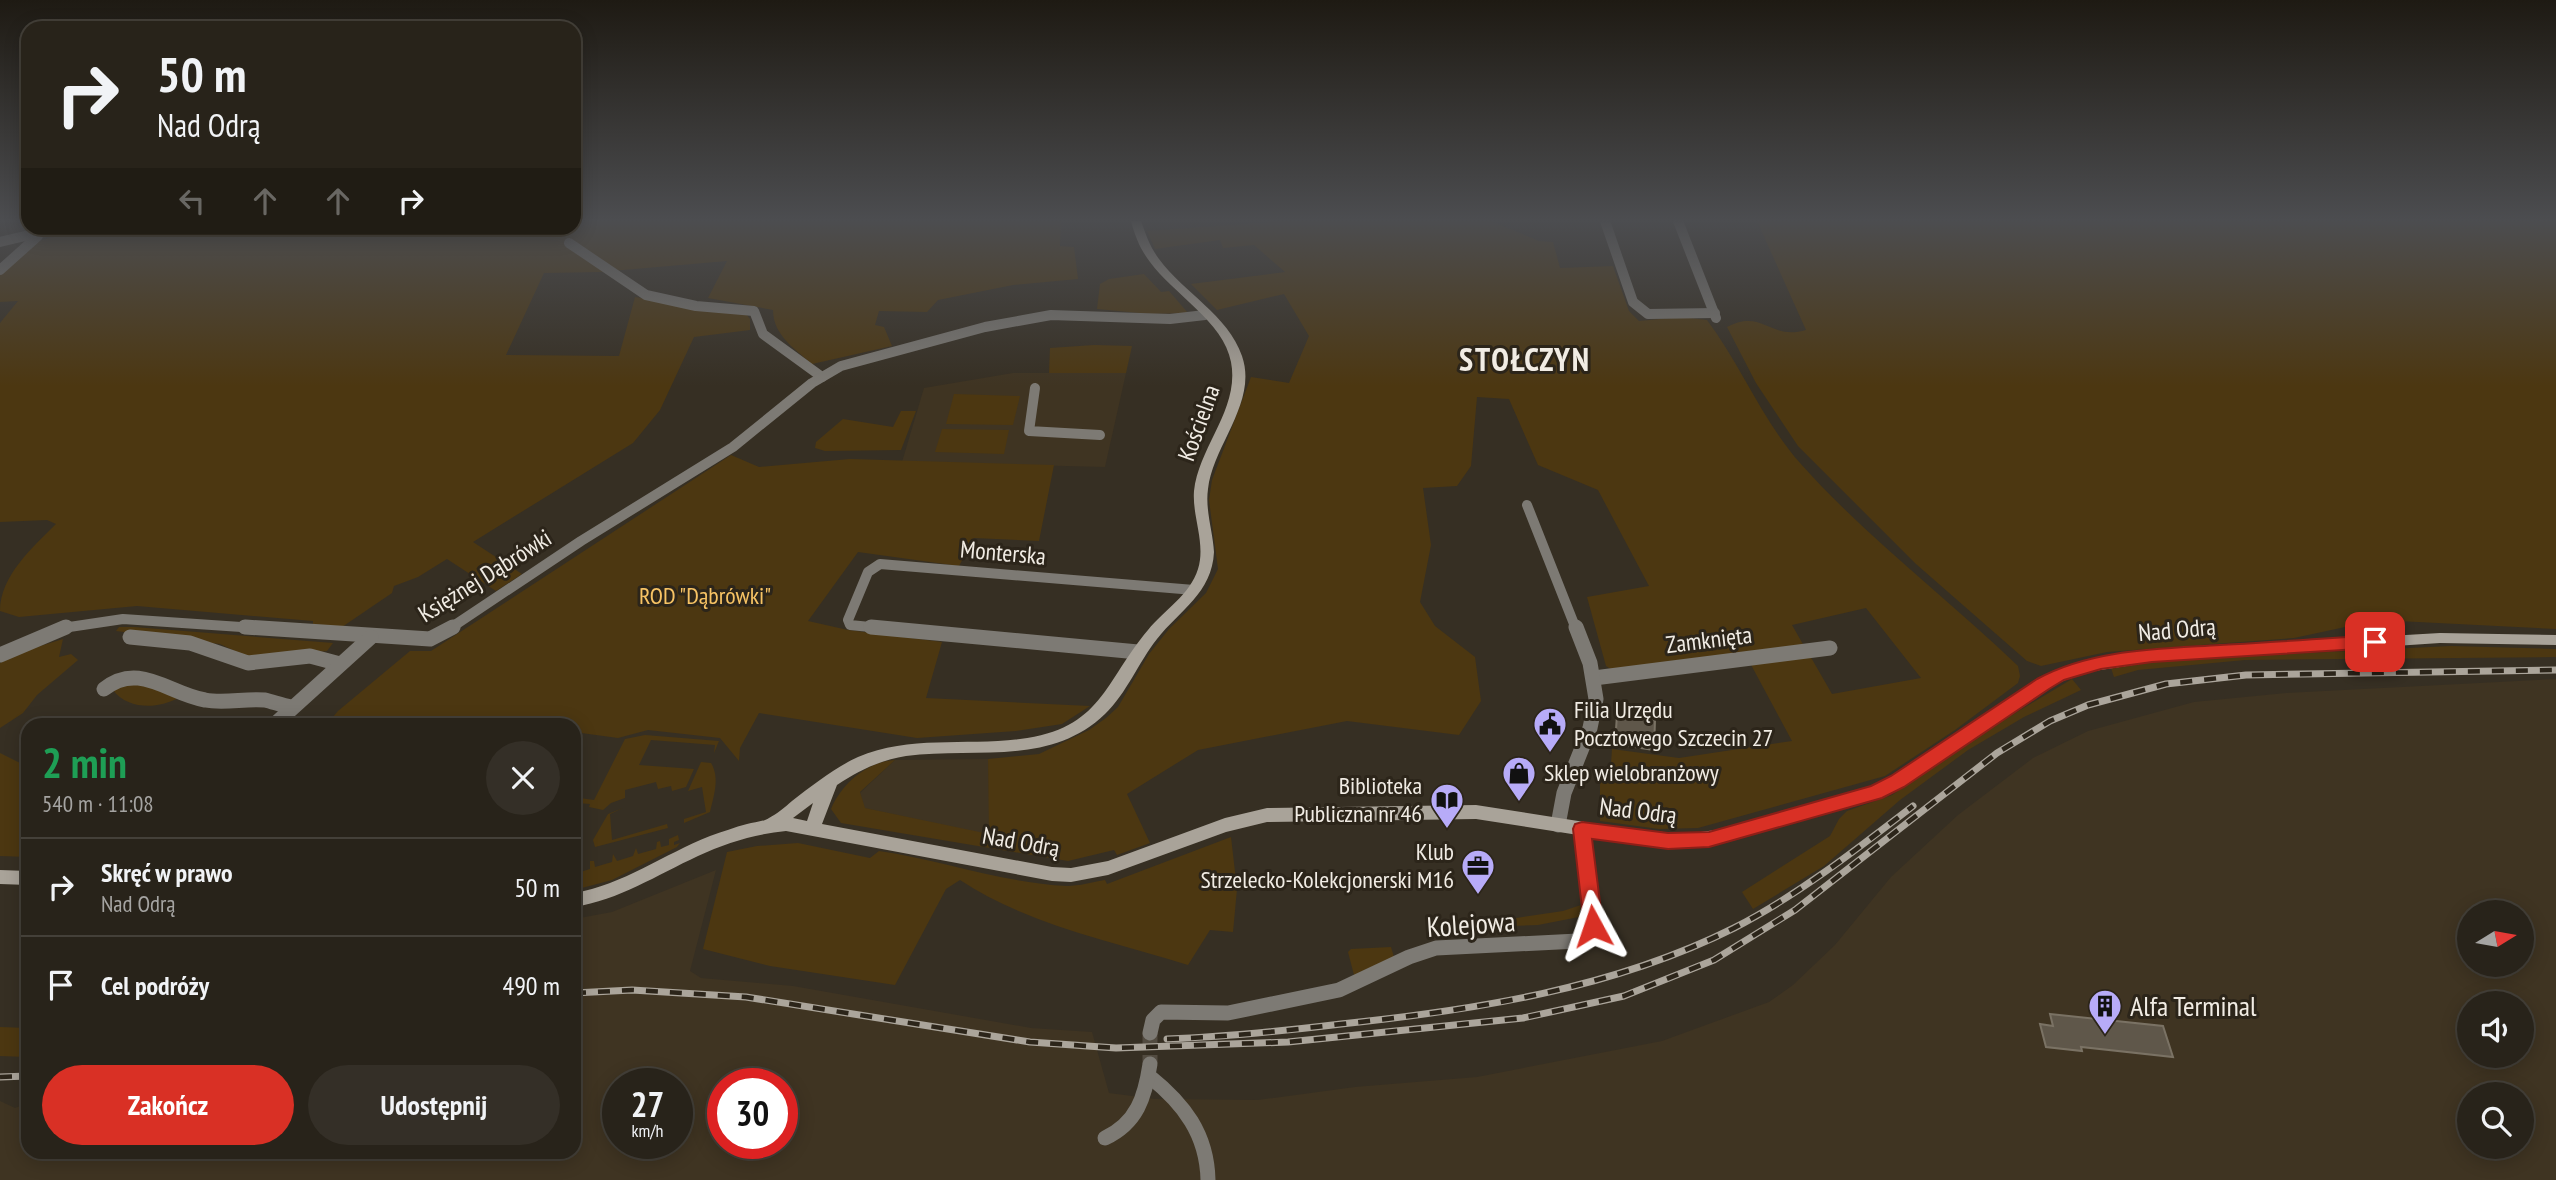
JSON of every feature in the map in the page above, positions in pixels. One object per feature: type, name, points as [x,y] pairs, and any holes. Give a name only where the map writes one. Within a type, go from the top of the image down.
[{"type":"street","points":[[618,276],[646,295],[696,306],[754,311],[763,334],[822,377]]},
{"type":"street","name":"Kościelna","points":[[770,827],[866,761],[893,752],[1016,747],[1063,736],[1100,709],[1138,652],[1194,590],[1204,573],[1207,560],[1201,499],[1203,481],[1234,401],[1239,373],[1231,344],[1170,276]]},
{"type":"street","points":[[1624,276],[1633,302],[1641,311],[1648,314],[1716,316],[1700,276]]},
{"type":"street","name":"Księżnej Dąbrówki","points":[[0,655],[58,628],[123,619],[419,641],[439,636],[580,541],[733,447],[822,377],[868,357],[1035,317],[1082,314],[1170,319],[1205,315]]},
{"type":"street","points":[[1035,388],[1029,431],[1100,435]]},
{"type":"street","points":[[1527,505],[1594,678],[1595,721],[1564,790],[1558,825]]},
{"type":"street","name":"Monterska","points":[[1138,652],[850,625],[848,620],[868,572],[880,564],[1194,590]]},
{"type":"street","points":[[130,637],[190,643],[248,663],[310,656],[340,664]]},
{"type":"street","points":[[281,718],[340,664],[360,651],[371,637]]},
{"type":"street","name":"Nad Odrą","points":[[581,898],[615,890],[696,849],[770,827],[813,827],[1052,874],[1071,875],[1108,868],[1224,825],[1267,815],[1449,810],[1668,841],[1709,839],[1875,793],[1898,782],[2043,684],[2059,675],[2101,663],[2152,656],[2426,639],[2556,640]]},
{"type":"street","name":"Zamknięta","points":[[1594,678],[1830,648]]},
{"type":"street","points":[[104,689],[114,681],[127,677],[155,680],[202,700],[229,703],[263,700],[291,707]]},
{"type":"street","name":"Kościelna","points":[[813,827],[822,798],[835,781]]},
{"type":"street","name":"Kolejowa","points":[[1150,1033],[1156,1015],[1167,1010],[1216,1014],[1339,990],[1433,949],[1570,944],[1580,941],[1590,933],[1594,922],[1582,829]]},
{"type":"street","points":[[0,877],[21,878]]},
{"type":"street","points":[[1105,1138],[1119,1132],[1134,1119],[1144,1095],[1149,1070],[1195,1120],[1203,1145],[1208,1180]]},
{"type":"shaded area","points":[[1013,373],[1126,373],[1105,467],[902,462],[924,388]]},
{"type":"shaded area","points":[[2556,679],[2556,1180],[0,1180],[0,1101],[15,1108],[21,1106],[21,1159],[581,1159],[581,918],[612,912],[716,870],[690,971],[701,978],[793,986],[1031,1028],[1092,1032],[1109,1093],[1155,1099],[1258,1100],[1355,1087],[1477,1077],[1662,1041],[1769,1002],[1793,985],[1835,945],[1891,877],[1958,815],[2033,758],[2088,731],[2194,702],[2286,693]]},
{"type":"shaded area","points":[[988,759],[990,835],[864,808],[860,793],[895,760]]},
{"type":"green space","points":[[0,276],[543,276],[506,355],[619,356],[635,297],[746,314],[750,319],[750,330],[694,337],[660,410],[633,443],[473,542],[522,574],[496,591],[447,559],[418,577],[394,586],[392,593],[342,627],[313,624],[313,621],[137,606],[19,617],[0,611],[5,586],[19,563],[56,524],[47,520],[0,522],[0,323],[18,301],[0,302]]},
{"type":"green space","points":[[719,276],[1078,276],[1078,279],[1013,285],[938,300],[927,312],[879,311],[875,325],[884,327],[892,346],[812,364],[781,334],[773,310],[708,298]]},
{"type":"green space","points":[[1146,276],[1161,292],[1169,291],[1188,313],[1150,314],[1097,309],[1100,284],[1109,279]]},
{"type":"green space","points":[[1253,276],[1617,276],[1629,311],[1639,321],[1681,317],[1707,320],[1731,355],[1774,429],[1800,463],[1879,542],[2018,666],[2018,683],[1955,730],[1885,776],[1698,828],[1659,829],[1600,821],[1600,778],[1610,779],[1612,749],[1679,758],[1792,741],[1749,661],[1809,654],[1832,694],[1921,678],[1866,608],[1792,625],[1804,646],[1614,671],[1606,666],[1587,597],[1649,586],[1598,490],[1538,465],[1509,399],[1477,397],[1471,466],[1457,486],[1423,488],[1431,545],[1420,602],[1435,626],[1475,657],[1481,701],[1459,735],[1347,721],[1198,750],[1127,794],[1150,843],[1117,855],[1114,850],[1068,861],[841,823],[831,809],[842,791],[865,770],[895,760],[860,792],[865,808],[989,834],[988,759],[1039,754],[1089,730],[1106,718],[1118,707],[1149,654],[1169,629],[1206,593],[1218,569],[1209,500],[1212,480],[1251,377],[1289,383],[1309,336],[1284,294],[1217,310],[1191,284]]},
{"type":"green space","points":[[1782,276],[2556,276],[2556,629],[2378,620],[2294,638],[2107,652],[2041,666],[2027,661],[1916,564],[1798,446],[1756,383],[1727,327],[1749,321],[1784,332],[1806,330]]},
{"type":"green space","points":[[1132,346],[1126,373],[1049,373],[1050,348]]},
{"type":"green space","points":[[954,394],[1020,396],[1013,425],[946,424]]},
{"type":"green space","points":[[901,411],[916,411],[901,450],[825,451],[815,448],[816,442],[843,419],[893,427]]},
{"type":"green space","points":[[942,429],[1009,430],[1004,454],[935,452]]},
{"type":"green space","name":"ROD \"Dąbrówki\"","points":[[731,455],[759,467],[850,459],[1054,465],[1039,541],[974,538],[959,566],[858,552],[808,621],[848,630],[942,642],[926,698],[1090,706],[1062,724],[1016,731],[917,738],[759,713],[740,748],[739,761],[720,738],[648,730],[618,738],[581,733],[581,718],[332,718],[410,651],[431,651]]},
{"type":"green space","points":[[119,627],[333,643],[327,651],[250,658],[220,644],[116,631]]},
{"type":"green space","points":[[63,639],[59,657],[71,654],[78,660],[37,695],[23,713],[0,728],[0,663],[21,652]]},
{"type":"green space","points":[[2451,646],[2556,649],[2556,657],[2245,660],[2138,670],[2114,677],[2111,668],[2163,660]]},
{"type":"green space","points":[[2072,679],[2081,690],[2024,717],[1968,750],[1900,800],[1824,866],[1753,909],[1742,892],[1830,836],[1839,819],[1847,811],[1892,795],[1962,745]]},
{"type":"green space","points":[[118,683],[151,685],[178,698],[153,706],[135,704],[119,697],[113,690]]},
{"type":"green space","points":[[645,735],[719,741],[714,753],[715,745],[651,740],[639,765],[694,769],[686,787],[672,791],[671,786],[658,789],[656,782],[625,790],[625,798],[611,803],[603,810],[581,803],[581,798],[594,800],[625,739]]},
{"type":"green space","points":[[0,753],[21,764],[21,857],[0,856]]},
{"type":"green space","points":[[701,762],[711,763],[714,769],[715,787],[710,812],[684,823],[684,819],[706,812],[702,787],[688,791]]},
{"type":"green space","points":[[623,808],[610,814],[612,840],[667,824],[668,828],[595,847],[593,840],[608,814]]},
{"type":"green space","points":[[678,835],[679,840],[674,842],[674,845],[680,843],[612,880],[581,888],[581,872],[590,869],[590,861],[594,861],[595,867],[612,862],[613,854],[617,861],[633,856],[636,848],[638,854],[656,849],[657,842],[660,841],[661,847],[669,845],[669,839]]},
{"type":"green space","points":[[1231,837],[1237,889],[1233,932],[1210,930],[1188,965],[1042,920],[986,896],[960,880],[946,889],[895,985],[770,966],[703,949],[727,852],[757,846],[798,843],[870,858],[879,851],[1019,881],[1067,886],[1105,880],[1107,884]]},
{"type":"green space","points":[[1581,905],[1579,917],[1538,925],[1450,928],[1563,911]]},
{"type":"green space","points":[[1391,947],[1394,957],[1354,975],[1348,952],[1351,949]]},
{"type":"green space","points":[[0,1027],[21,1028],[21,1057],[0,1056]]},
{"type":"building","points":[[1617,715],[1655,720],[1654,750],[1615,744]]},
{"type":"building","name":"Alfa Terminal","points":[[2050,1014],[2163,1026],[2173,1057],[2081,1047],[2082,1051],[2046,1047],[2040,1024],[2053,1026]]},
{"type":"tunnel","points":[[1150,1033],[1150,1064]]},
{"type":"railway","points":[[581,993],[632,990],[746,997],[1030,1042],[1116,1048],[1288,1042],[1523,1018],[1624,996],[1714,960],[1795,910],[1997,753],[2050,721],[2088,705],[2166,684],[2246,675],[2556,670]]},
{"type":"railway","points":[[1167,1039],[1276,1031],[1442,1012],[1542,994],[1640,967],[1688,949],[1758,915],[1826,871],[1913,806]]},
{"type":"railway","points":[[0,1077],[21,1076]]},
{"type":"place","name":"Filia Urzędu Pocztowego Szczecin 27","points":[[1550,754]]},
{"type":"place","name":"Sklep wielobranżowy","points":[[1519,803]]},
{"type":"place","name":"Biblioteka Publiczna nr 46","points":[[1447,830]]},
{"type":"place","name":"Klub Strzelecko-Kolekcjonerski M16","points":[[1478,896]]},
{"type":"place","name":"Alfa Terminal","points":[[2105,1036]]},
{"type":"district","name":"STOŁCZYN","points":[[1525,360]]},
{"type":"route","points":[[1593,926],[1594,914],[1582,829],[1668,841],[1693,841],[1751,829],[1875,793],[1898,782],[2043,684],[2079,668],[2152,656],[2375,642]]}]
